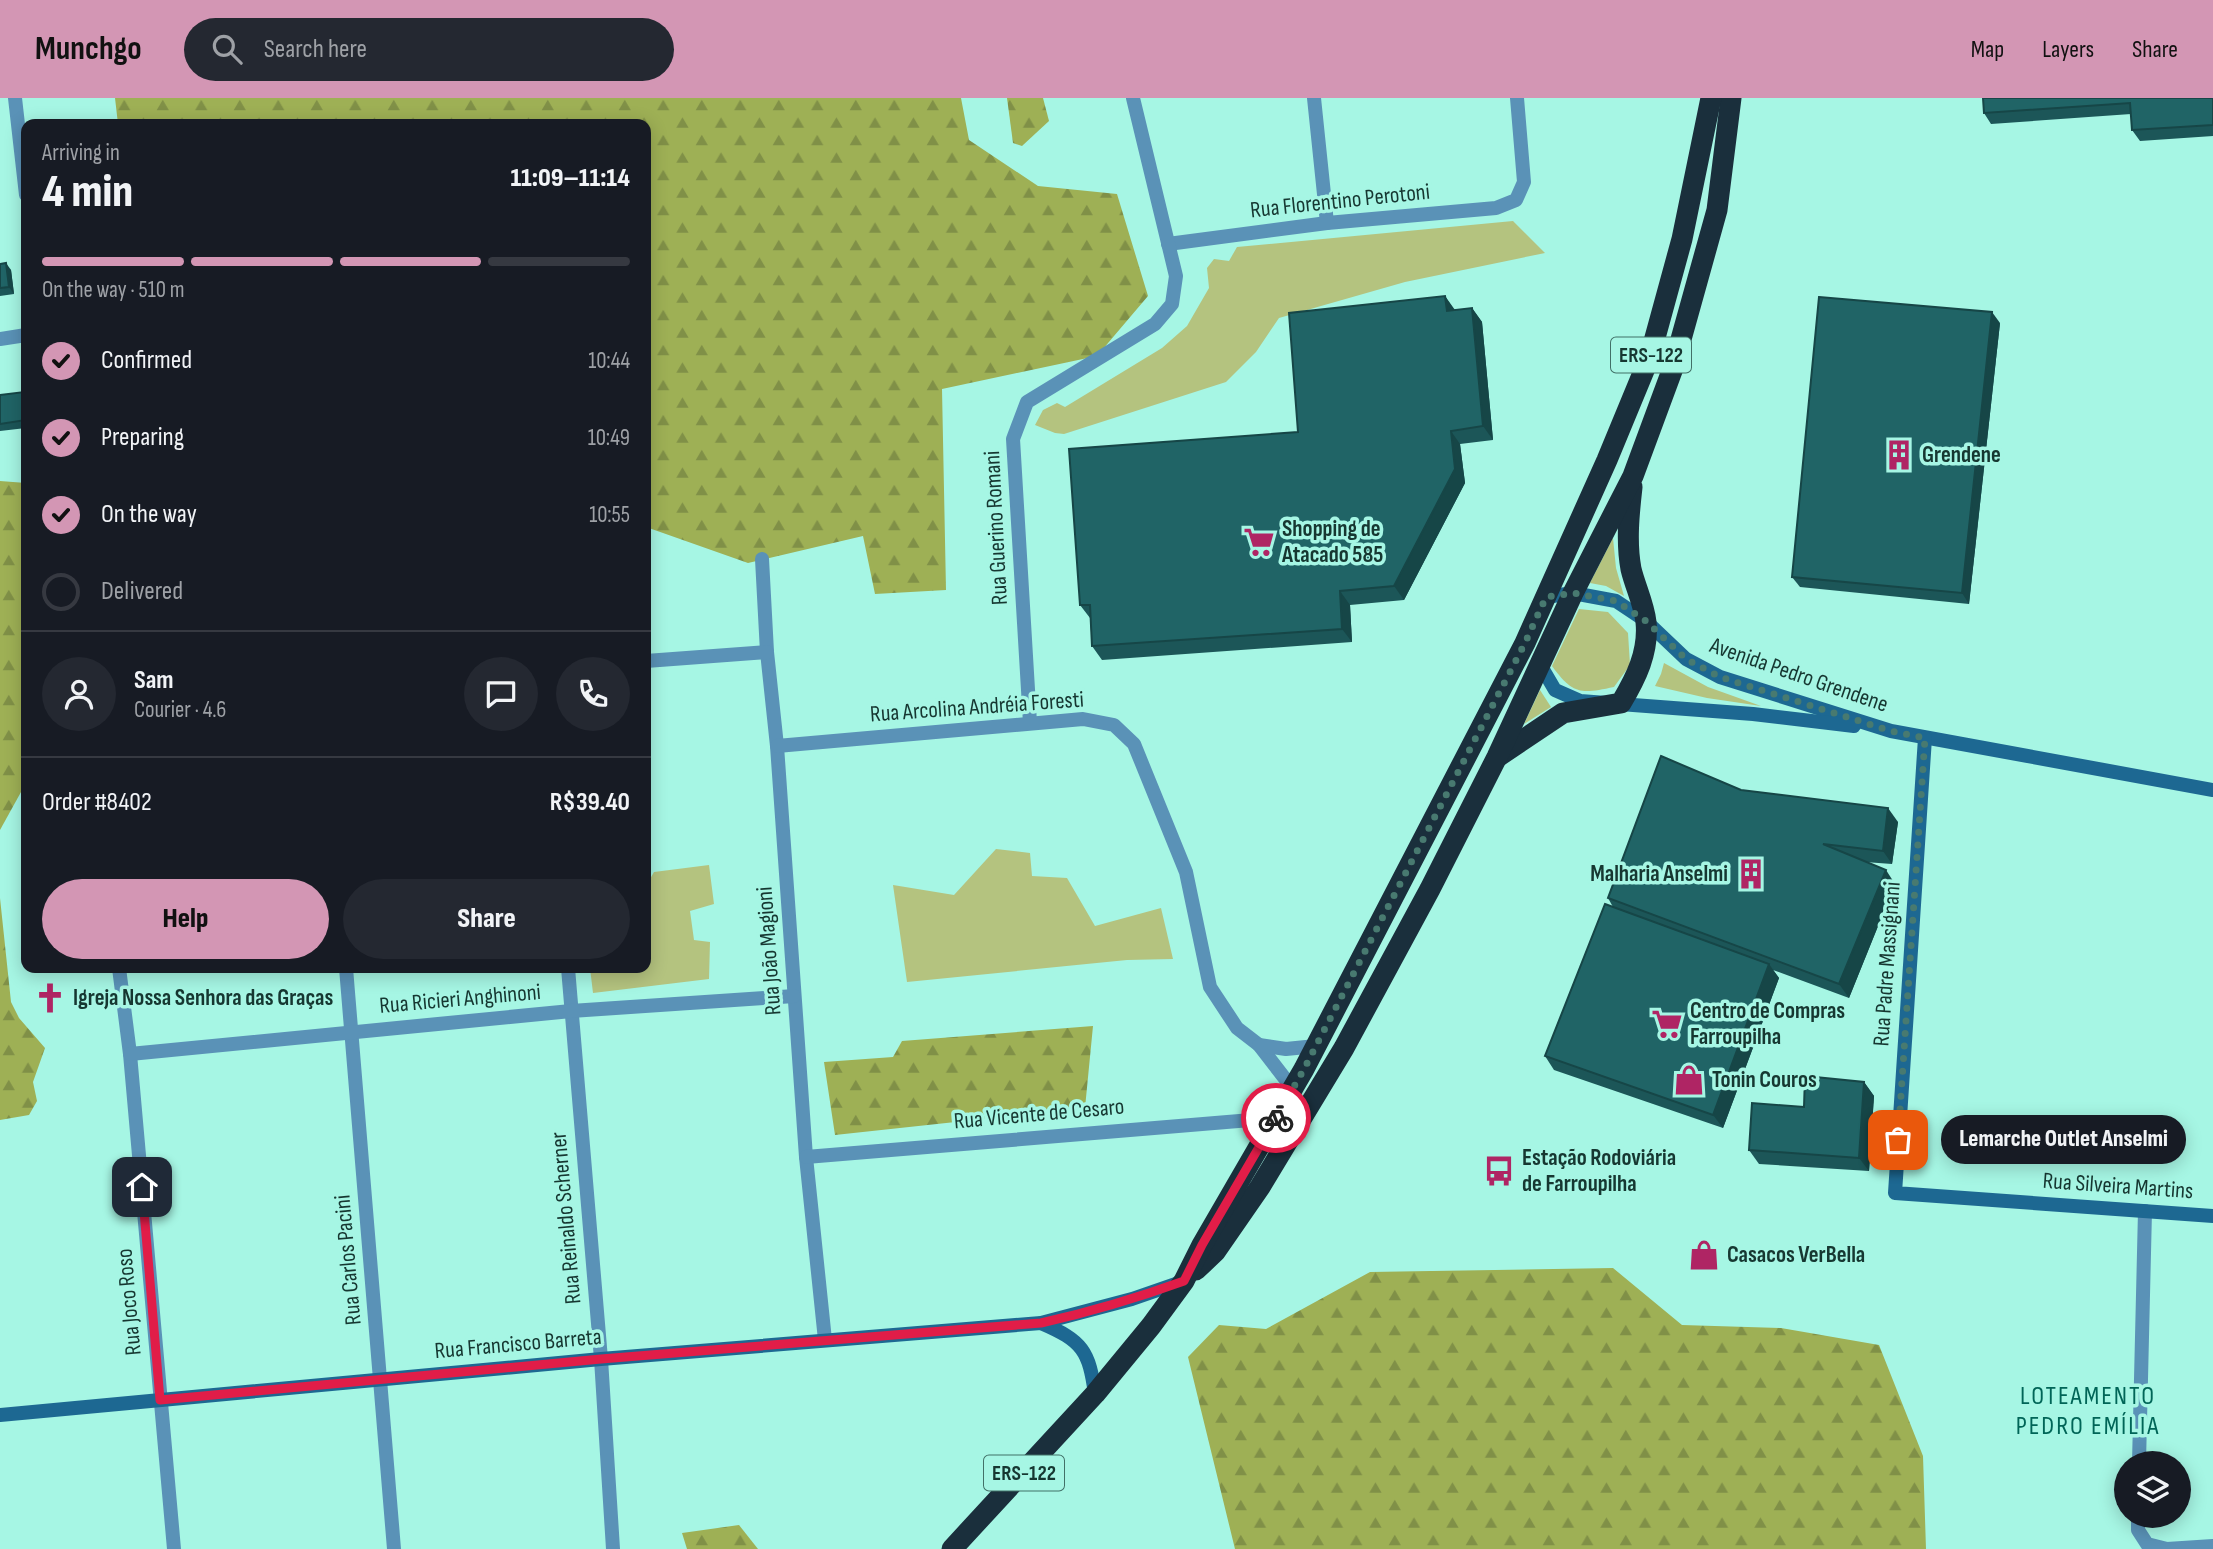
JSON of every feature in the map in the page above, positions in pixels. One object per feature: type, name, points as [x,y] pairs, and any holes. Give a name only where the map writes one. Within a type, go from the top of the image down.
[{"type":"highway","name":"ERS-122","points":[[1184,1281],[1202,1245],[1293,1089],[1525,643],[1546,597],[1650,356],[1682,239],[1712,98]]},
{"type":"highway","name":"ERS-122","points":[[952,1549],[1095,1394],[1184,1281],[1215,1252],[1300,1123],[1430,889],[1497,757],[1573,593],[1633,476],[1673,368],[1717,210],[1731,98]]},
{"type":"highway","points":[[1497,757],[1563,713],[1621,703],[1633,684],[1645,654],[1646,621],[1631,568],[1628,525],[1633,476]]},
{"type":"street","points":[[15,98],[21,151]]},
{"type":"street","name":"Rua Guerino Romani","points":[[1030,723],[1013,439],[1027,402],[1155,324],[1172,304],[1176,276],[1133,98]]},
{"type":"street","points":[[1314,98],[1327,223]]},
{"type":"street","name":"Rua Florentino Perotoni","points":[[1168,244],[1327,223],[1496,208],[1516,200],[1524,182],[1517,98]]},
{"type":"street","points":[[0,339],[21,336]]},
{"type":"street","name":"Rua João Magioni","points":[[762,559],[806,1157],[825,1340]]},
{"type":"street","name":"Avenida Pedro Grendene","points":[[1546,597],[1573,593],[1616,601],[1646,621],[1686,659],[1720,677],[1891,731]]},
{"type":"street","name":"Avenida Pedro Grendene","points":[[1525,643],[1555,690],[1580,701],[1753,714],[1891,731],[2213,790]]},
{"type":"street","points":[[651,661],[767,652]]},
{"type":"street","name":"Rua Arcolina Andréia Foresti","points":[[777,746],[1083,719],[1114,725],[1134,744],[1186,872],[1210,986],[1237,1028],[1259,1045],[1293,1089]]},
{"type":"street","name":"Rua Padre Massignani","points":[[1895,1193],[1925,738]]},
{"type":"street","name":"Rua Joco Roso","points":[[120,973],[130,1055],[174,1549]]},
{"type":"street","name":"Rua Carlos Pacini","points":[[346,973],[394,1549]]},
{"type":"street","name":"Rua Reinaldo Scherner","points":[[568,973],[601,1359],[613,1549]]},
{"type":"street","name":"Rua Ricieri Anghinoni","points":[[130,1055],[571,1011],[794,996]]},
{"type":"street","points":[[1259,1045],[1286,1049],[1315,1046]]},
{"type":"street","name":"Rua Vicente de Cesaro","points":[[806,1157],[1276,1118]]},
{"type":"street","name":"Rua Silveira Martins","points":[[1895,1193],[2213,1216]]},
{"type":"street","points":[[2139,1451],[2145,1211]]},
{"type":"street","name":"Rua Francisco Barreta","points":[[0,1415],[601,1359],[1041,1323],[1123,1302],[1184,1281]]},
{"type":"street","points":[[1041,1323],[1063,1332],[1083,1348],[1091,1366],[1095,1394]]},
{"type":"street","points":[[2138,1528],[2147,1544],[2167,1549],[2213,1546]]},
{"type":"green space","points":[[115,98],[961,98],[969,140],[1038,186],[1117,194],[1148,296],[1097,356],[942,389],[946,590],[875,594],[863,536],[748,563],[651,529],[651,119],[117,119]]},
{"type":"green space","points":[[1007,98],[1043,98],[1049,121],[1022,146],[1013,143]]},
{"type":"green space","points":[[1513,221],[1545,253],[1405,282],[1279,318],[1256,352],[1226,382],[1064,434],[1035,425],[1043,410],[1057,403],[1065,407],[1162,348],[1187,326],[1209,288],[1207,268],[1214,259],[1229,261],[1237,247]]},
{"type":"green space","points":[[0,481],[21,483],[21,792],[0,830]]},
{"type":"green space","points":[[1613,538],[1616,568],[1624,596],[1606,586],[1590,583]]},
{"type":"green space","points":[[1579,609],[1608,612],[1628,633],[1630,665],[1614,687],[1593,691],[1578,690],[1566,682],[1552,666]]},
{"type":"green space","points":[[1664,663],[1708,687],[1761,706],[1707,698],[1655,686]]},
{"type":"green space","points":[[1540,690],[1551,707],[1524,724]]},
{"type":"green space","points":[[996,849],[1030,853],[1032,876],[1067,878],[1095,926],[1161,908],[1173,959],[1127,960],[907,982],[893,885],[954,895]]},
{"type":"green space","points":[[709,865],[714,904],[690,911],[694,940],[710,942],[709,979],[593,993],[591,973],[651,973],[651,877],[654,872]]},
{"type":"green space","points":[[0,898],[11,1002],[19,1018],[45,1048],[33,1082],[37,1101],[29,1115],[0,1120]]},
{"type":"green space","points":[[1093,1026],[1085,1108],[835,1135],[824,1062],[893,1057],[902,1041]]},
{"type":"green space","points":[[1613,1268],[1682,1325],[1781,1328],[1879,1345],[1923,1456],[1926,1549],[1235,1549],[1188,1357],[1219,1325],[1266,1329],[1370,1272]]},
{"type":"green space","points":[[739,1525],[758,1549],[687,1549],[682,1533]]},
{"type":"building","points":[[1983,98],[2213,98],[2213,125],[2132,130],[2130,103],[1984,113]]},
{"type":"building","points":[[6,263],[9,287],[0,288],[0,264]]},
{"type":"building","name":"Shopping de Atacado 585","points":[[1445,296],[1447,311],[1472,308],[1483,426],[1451,431],[1455,469],[1394,586],[1340,591],[1342,629],[1092,646],[1090,605],[1080,605],[1069,449],[1298,432],[1289,313]]},
{"type":"building","name":"Grendene","points":[[1819,297],[1992,312],[1962,593],[1792,577]]},
{"type":"building","points":[[21,392],[21,421],[0,424],[0,395]]},
{"type":"building","name":"Malharia Anselmi","points":[[1661,756],[1741,790],[1888,808],[1883,851],[1823,844],[1886,870],[1839,984],[1608,898]]},
{"type":"building","name":"Centro de Compras Farroupilha","points":[[1605,904],[1769,964],[1713,1115],[1545,1056]]},
{"type":"building","points":[[1805,1076],[1864,1082],[1859,1158],[1749,1150],[1752,1103],[1804,1107]]},
{"type":"way so far","points":[[1276,1118],[1501,690],[1546,597],[1573,593],[1616,601],[1646,621],[1686,659],[1720,677],[1891,731],[1925,738],[1898,1140]]},
{"type":"place","name":"Grendene","points":[[1899,455]]},
{"type":"place","name":"Shopping de Atacado 585","points":[[1259,542]]},
{"type":"place","name":"Malharia Anselmi","points":[[1751,874]]},
{"type":"place","name":"Igreja Nossa Senhora das Graças","points":[[50,998]]},
{"type":"place","name":"Centro de Compras Farroupilha","points":[[1667,1024]]},
{"type":"place","name":"Tonin Couros","points":[[1689,1080]]},
{"type":"place","name":"Lemarche Outlet Anselmi","points":[[1898,1140]]},
{"type":"place","name":"Estação Rodoviária de Farroupilha","points":[[1499,1171]]},
{"type":"place","name":"Casacos VerBella","points":[[1704,1255]]},
{"type":"district","name":"LOTEAMENTO PEDRO EMÍLIA","points":[[2088,1411]]},
{"type":"route","points":[[142,1187],[160,1400],[601,1359],[1041,1323],[1075,1315],[1184,1281],[1276,1118]]}]
